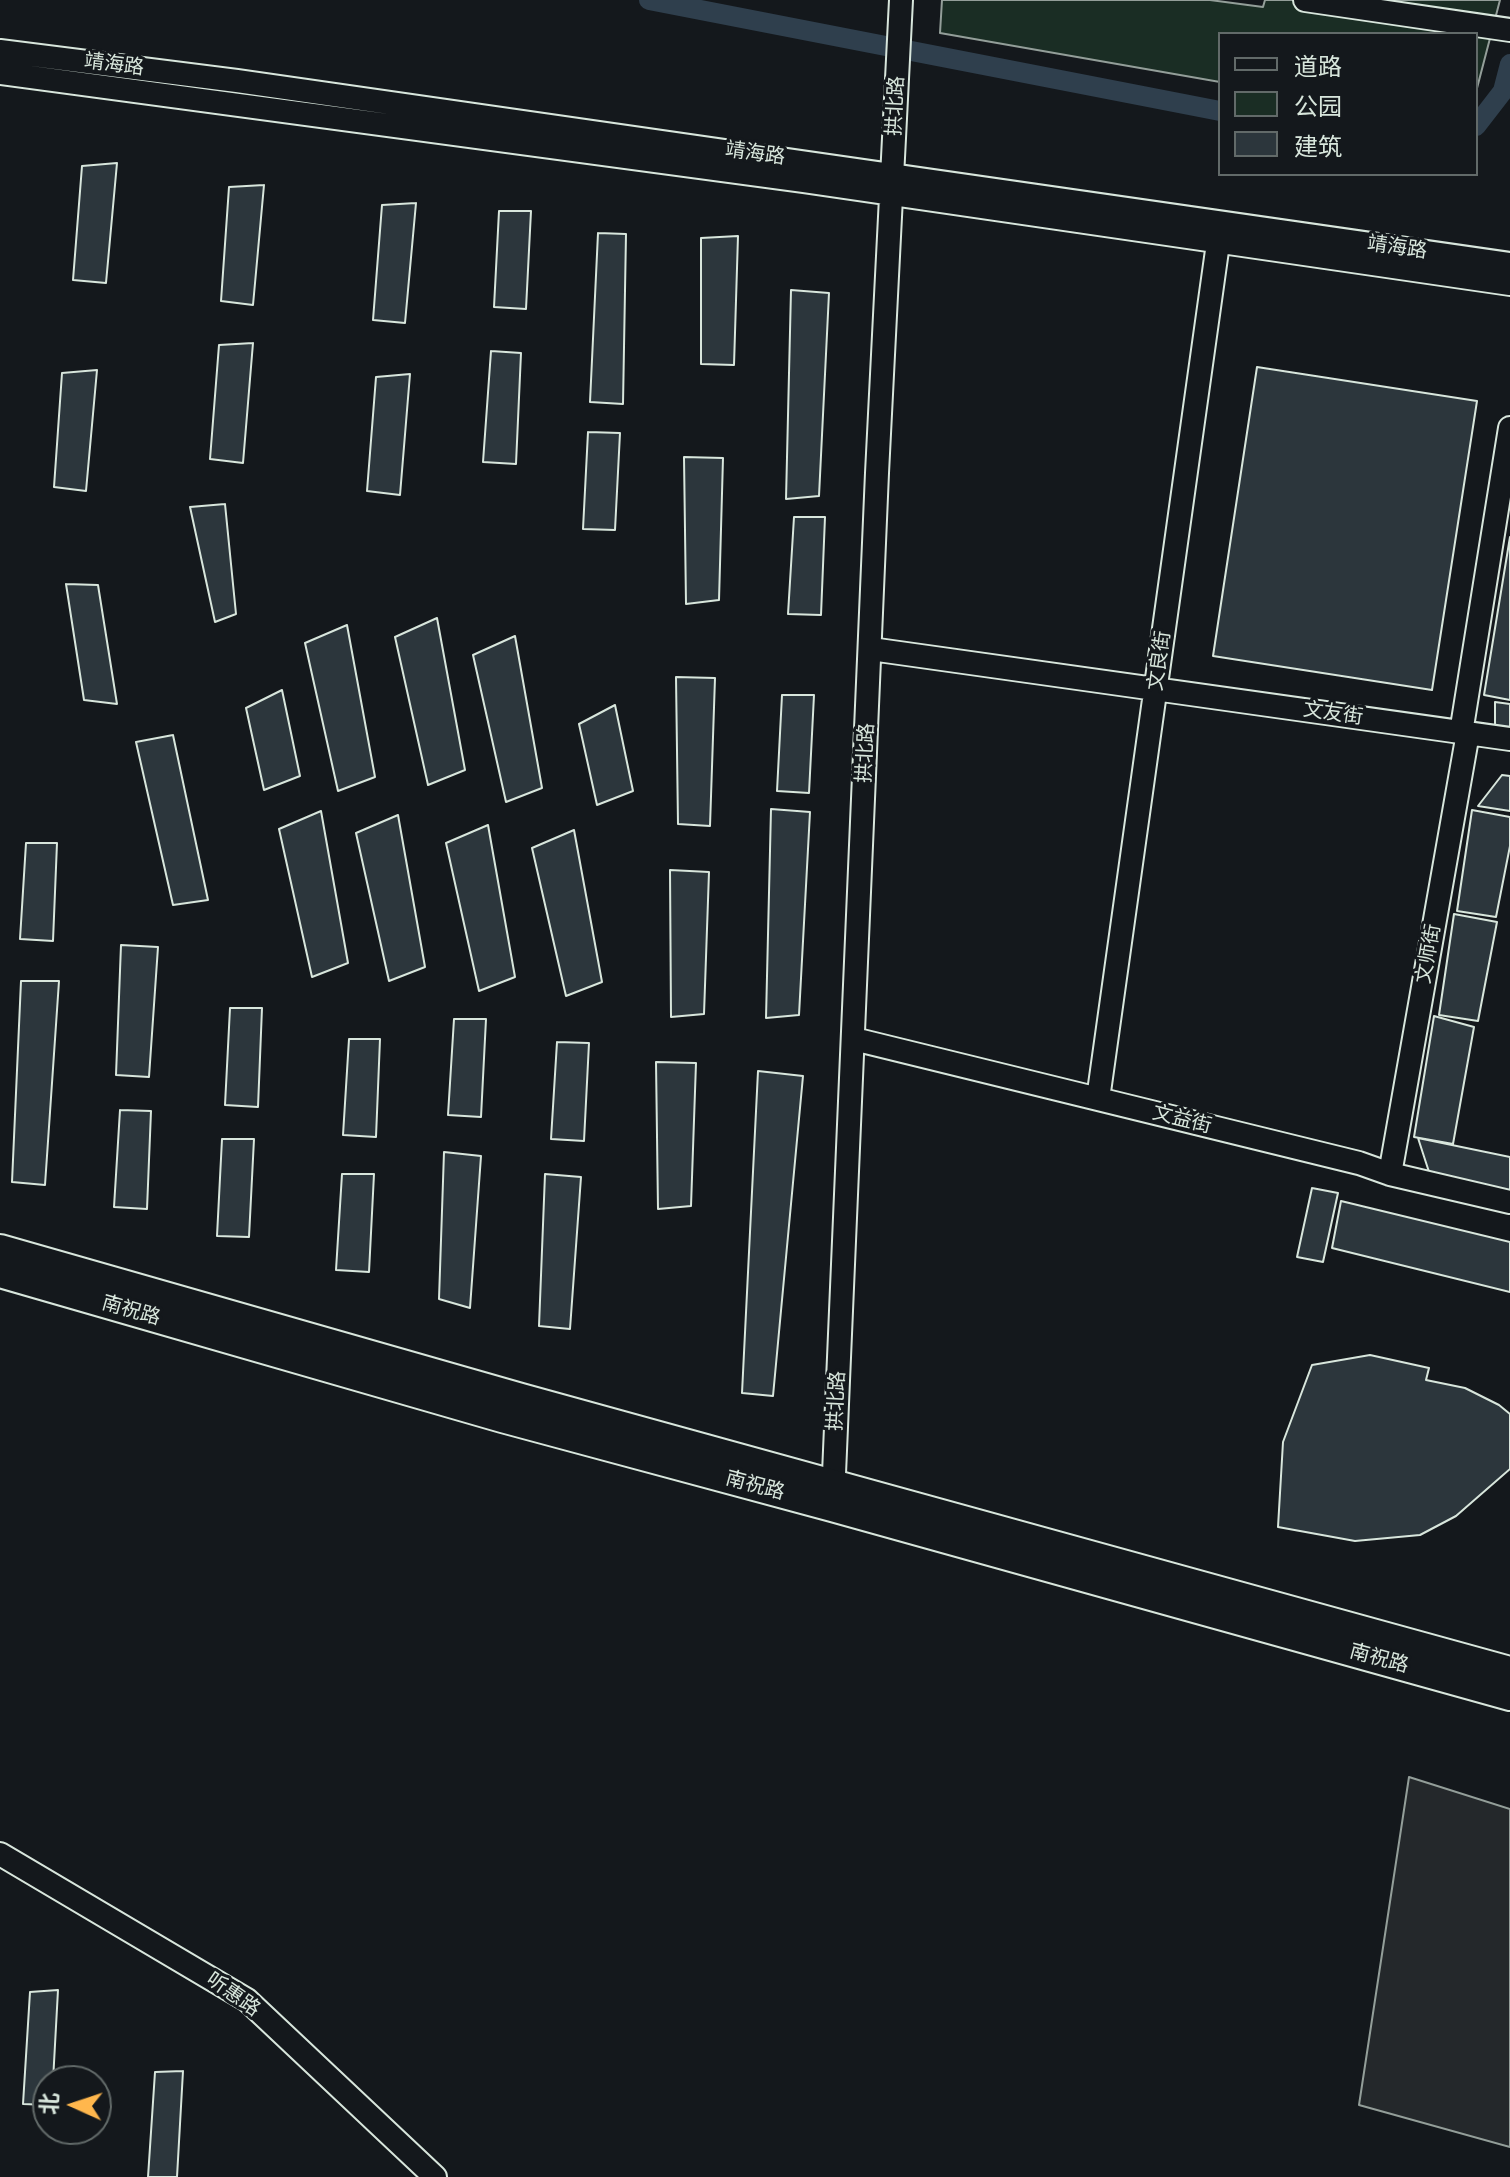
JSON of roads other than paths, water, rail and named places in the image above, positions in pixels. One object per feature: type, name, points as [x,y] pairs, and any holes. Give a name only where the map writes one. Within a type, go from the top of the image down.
[{"type":"main road","name":"南祝路","points":[[0,1249],[521,1398],[833,1495],[1509,1690]]},
{"type":"main road","name":"南祝路","points":[[0,1273],[502,1418],[833,1495]]},
{"type":"street","points":[[1305,0],[1510,30]]},
{"type":"street","name":"拱北路","points":[[833,1495],[877,473],[901,3]]},
{"type":"street","name":"靖海路","points":[[0,51],[237,81],[892,185],[1220,232],[1510,264]]},
{"type":"street","name":"靖海路","points":[[0,73],[892,185]]},
{"type":"street","name":"靖海路","points":[[1220,232],[1510,284]]},
{"type":"street","name":"文良街","points":[[1098,1099],[1220,232]]},
{"type":"street","name":"文师街","points":[[1390,1174],[1465,733],[1510,428]]},
{"type":"street","name":"文友街","points":[[871,649],[1510,739]]},
{"type":"street","name":"文益街","points":[[854,1039],[1510,1202]]},
{"type":"street","name":"听惠路","points":[[0,1854],[247,2000],[435,2177]]},
{"type":"waterway","points":[[649,0],[1218,111]]},
{"type":"waterway","points":[[1478,123],[1503,91],[1510,64]]}]
